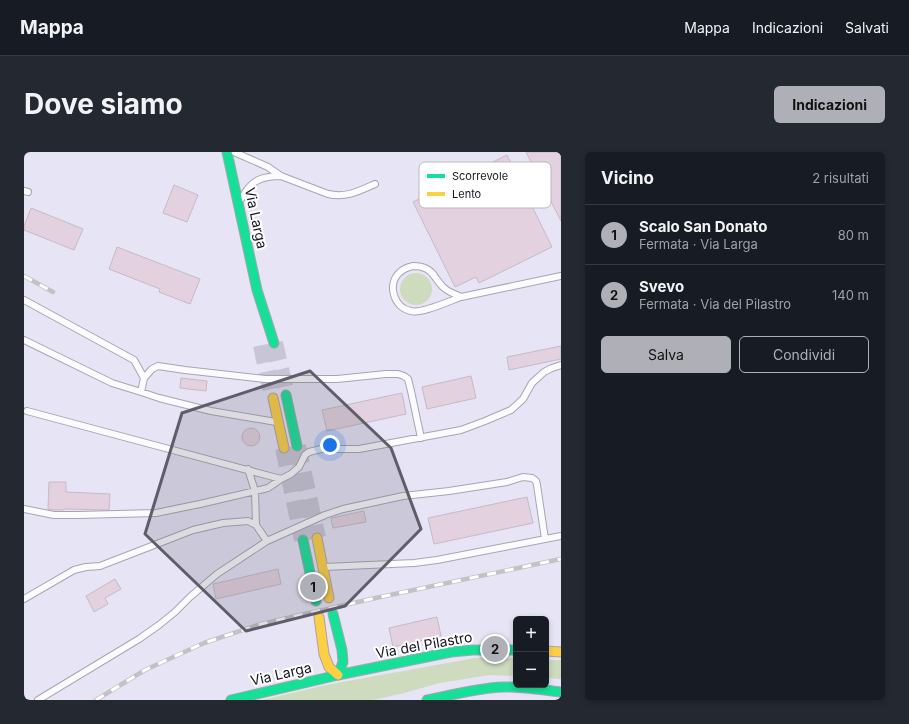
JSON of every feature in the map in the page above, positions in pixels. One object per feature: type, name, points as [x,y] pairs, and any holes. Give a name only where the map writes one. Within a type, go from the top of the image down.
[{"type":"street","name":"Via Larga","points":[[227,152],[257,290],[274,342]]},
{"type":"street","name":"Via Larga","points":[[257,290],[260,330]]},
{"type":"street","points":[[286,395],[297,446]]},
{"type":"street","points":[[273,398],[284,448]]},
{"type":"street","points":[[317,538],[329,598]]},
{"type":"street","points":[[303,540],[316,601]]},
{"type":"street","points":[[333,614],[342,650],[343,662],[338,675]]},
{"type":"street","name":"Via Larga","points":[[319,617],[324,654],[329,667],[338,675]]},
{"type":"street","name":"Via del Pilastro","points":[[338,675],[451,652],[473,650],[513,650]]},
{"type":"street","points":[[549,651],[561,652]]},
{"type":"street","name":"Via Larga","points":[[231,700],[338,675]]},
{"type":"street","points":[[427,700],[461,693],[504,687],[561,692]]},
{"type":"lane","points":[[234,152],[268,167],[281,176],[336,196],[349,195],[375,184]]},
{"type":"lane","points":[[238,205],[245,192],[254,182],[269,176],[281,176]]},
{"type":"lane","points":[[461,297],[443,287],[428,269],[421,266],[405,268],[394,280],[394,296],[397,303],[411,312],[419,312],[461,297],[561,276]]},
{"type":"lane","points":[[24,300],[134,360],[144,378]]},
{"type":"lane","points":[[24,340],[112,384],[158,398],[211,411],[278,422]]},
{"type":"lane","points":[[24,509],[54,515],[156,513],[268,488],[299,468],[305,455],[309,452],[320,450],[359,449],[461,430],[486,421],[511,410],[524,399],[532,383],[540,375],[561,365]]},
{"type":"lane","points":[[141,392],[144,378],[152,369],[158,366],[265,379],[337,379],[398,374],[408,379],[421,438]]},
{"type":"lane","points":[[27,411],[282,478]]},
{"type":"lane","points":[[248,469],[255,490],[256,525]]},
{"type":"lane","points":[[38,700],[139,639],[159,625],[217,574],[267,541],[325,515],[343,509],[403,496],[507,482],[523,477],[532,478],[538,485],[545,539]]},
{"type":"lane","points":[[24,599],[74,570],[100,566],[193,530],[248,521],[256,525],[267,541]]},
{"type":"lane","points":[[323,567],[414,563],[561,536]]},
{"type":"highlighted area","points":[[310,371],[391,448],[421,529],[345,606],[246,631],[145,534],[182,413]]},
{"type":"green space","points":[[416,273],[427,278],[432,289],[427,300],[416,305],[405,300],[400,289],[405,278]]},
{"type":"green space","points":[[475,658],[513,658],[513,676],[489,675],[440,683],[373,700],[262,700],[326,685]]},
{"type":"green space","points":[[549,660],[561,660],[561,679],[549,678]]},
{"type":"building","points":[[526,152],[561,152],[561,221],[551,201],[551,162],[531,162]]},
{"type":"building","points":[[507,155],[510,162],[493,162]]},
{"type":"building","points":[[174,185],[198,195],[187,222],[163,213]]},
{"type":"building","points":[[419,199],[419,208],[533,208],[552,247],[479,283],[476,277],[455,287],[413,202]]},
{"type":"building","points":[[31,208],[83,229],[74,250],[24,230],[24,226]]},
{"type":"building","points":[[117,247],[200,279],[190,304],[159,292],[160,289],[109,269]]},
{"type":"building","points":[[561,346],[561,359],[509,370],[507,357]]},
{"type":"building","points":[[471,376],[476,398],[427,409],[422,387]]},
{"type":"building","points":[[181,378],[207,381],[206,391],[180,388]]},
{"type":"building","points":[[402,393],[406,414],[327,431],[322,410]]},
{"type":"building","points":[[251,428],[257,431],[260,437],[257,443],[251,446],[245,443],[242,437],[245,431]]},
{"type":"building","points":[[49,482],[66,482],[66,492],[110,494],[109,510],[48,509]]},
{"type":"building","points":[[527,497],[533,523],[434,544],[428,518]]},
{"type":"building","points":[[364,511],[366,522],[333,528],[331,518]]},
{"type":"building","points":[[278,569],[281,584],[216,599],[213,584]]},
{"type":"building","points":[[115,579],[121,589],[105,598],[108,604],[94,612],[86,596]]},
{"type":"building","points":[[437,617],[441,636],[393,647],[389,628]]},
{"type":"tunnel","points":[[274,343],[286,395]]},
{"type":"tunnel","points":[[262,345],[273,398]]},
{"type":"tunnel","points":[[297,446],[317,538]]},
{"type":"tunnel","points":[[284,448],[303,540]]},
{"type":"railway","points":[[24,276],[53,292]]},
{"type":"railway","points":[[96,700],[145,670],[204,643],[261,624],[561,559]]},
{"type":"traffic: fast","points":[[227,152],[257,290],[274,343]]},
{"type":"traffic: fast","points":[[286,395],[297,446]]},
{"type":"traffic: fast","points":[[303,540],[316,601]]},
{"type":"traffic: fast","points":[[333,614],[342,650],[343,662],[338,675]]},
{"type":"traffic: fast","points":[[231,700],[338,675],[451,652],[473,650],[513,650]]},
{"type":"traffic: fast","points":[[427,700],[474,690],[503,687],[561,692]]},
{"type":"traffic: slow","points":[[273,398],[284,448]]},
{"type":"traffic: slow","points":[[317,538],[329,598]]},
{"type":"traffic: slow","points":[[319,617],[324,654],[329,667],[338,675]]},
{"type":"traffic: slow","points":[[549,651],[561,652]]},
{"type":"place","name":"Scalo San Donato","points":[[313,587]]},
{"type":"place","name":"Svevo","points":[[495,649]]}]
